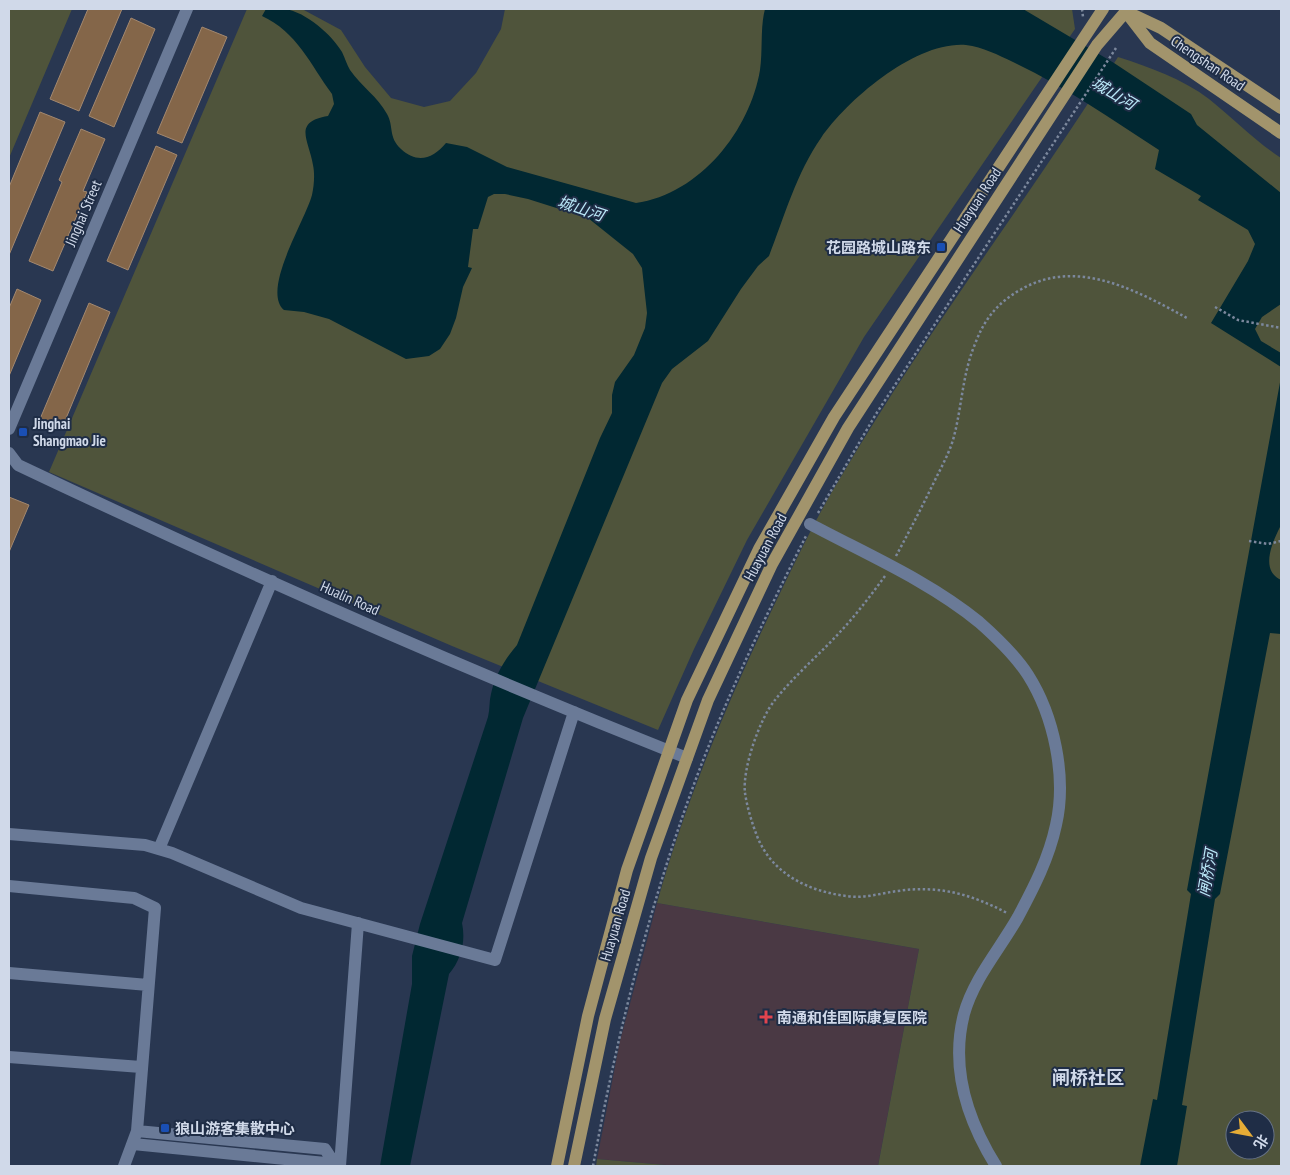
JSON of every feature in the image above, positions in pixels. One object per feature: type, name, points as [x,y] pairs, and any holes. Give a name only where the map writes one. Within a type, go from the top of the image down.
[{"type":"main road","name":"Huayuan Road","points":[[557,1166],[588,1016],[627,870],[687,700],[759,549],[834,417],[1103,9]]},
{"type":"main road","name":"Huayuan Road","points":[[574,1166],[610,1002],[650,858],[708,700],[772,564],[848,428],[1097,45],[1126,10]]},
{"type":"main road","name":"Chengshan Road","points":[[1126,10],[1161,28],[1281,108]]},
{"type":"main road","name":"Chengshan Road","points":[[1126,10],[1150,43],[1281,132]]},
{"type":"street","name":"Jinghai Street","points":[[9,429],[187,9]]},
{"type":"street","name":"Hualin Road","points":[[9,453],[18,465],[134,520],[476,671],[687,758]]},
{"type":"street","points":[[812,524],[948,600],[981,624],[1009,652],[1027,674],[1044,708],[1054,742],[1059,778],[1059,810],[1044,866],[1017,918],[974,988],[964,1014],[960,1042],[964,1098],[975,1129],[996,1166]]},
{"type":"street","points":[[159,849],[272,581]]},
{"type":"street","points":[[9,834],[145,845],[159,849],[302,908],[495,960],[574,712]]},
{"type":"street","points":[[9,886],[134,898],[155,908],[135,1137],[124,1166],[138,1166]]},
{"type":"street","points":[[337,1166],[358,923]]},
{"type":"street","points":[[9,973],[148,985]]},
{"type":"street","points":[[9,1057],[142,1067]]},
{"type":"street","points":[[135,1137],[307,1146],[325,1149],[337,1166]]},
{"type":"path","points":[[593,1166],[629,994],[649,918],[689,798],[750,650],[812,524],[876,414],[1116,48]]},
{"type":"path","points":[[1017,918],[985,902],[952,891],[917,888],[855,898],[816,890],[795,880],[768,858],[756,834],[745,791],[752,751],[763,720],[779,695],[863,606],[890,567],[918,515],[953,442],[966,367],[980,330],[992,310],[1024,287],[1047,278],[1069,275],[1094,278],[1117,284],[1187,318]]},
{"type":"path","points":[[1215,307],[1238,320],[1281,328]]},
{"type":"path","points":[[1249,540],[1274,543],[1281,541]]},
{"type":"shaded area","name":"南通和佳国际康复医院","points":[[657,903],[919,949],[878,1166],[677,1166],[597,1159],[620,1041]]},
{"type":"green space","points":[[9,9],[72,9],[9,158]]},
{"type":"green space","points":[[247,9],[302,9],[341,30],[365,67],[391,98],[424,107],[450,101],[476,73],[501,29],[505,9],[1072,9],[1075,29],[864,337],[747,540],[694,649],[658,730],[452,646],[49,472]]},
{"type":"green space","points":[[1118,57],[1165,74],[1188,85],[1209,99],[1281,158],[1281,1166],[878,1166],[919,949],[657,903],[682,823],[728,705],[795,562],[818,518],[908,369]]},
{"type":"green space","points":[[597,1159],[677,1166],[596,1166]]},
{"type":"water","name":"城山河","points":[[266,9],[285,9],[310,19],[338,45],[350,70],[383,108],[389,118],[394,140],[407,154],[413,157],[425,158],[436,153],[446,143],[467,147],[507,167],[636,203],[659,197],[681,187],[701,173],[718,156],[733,136],[745,115],[754,93],[760,70],[765,9],[1023,9],[1114,63],[1191,114],[1197,125],[1281,193],[1281,304],[1262,317],[1255,329],[1261,341],[1281,353],[1281,367],[1211,323],[1248,261],[1255,244],[1248,230],[1198,200],[1201,196],[1155,169],[1159,150],[1087,103],[1032,71],[984,49],[966,45],[947,46],[926,52],[905,62],[885,75],[848,106],[812,151],[792,195],[769,256],[758,266],[741,289],[708,341],[672,369],[662,383],[523,718],[462,923],[462,950],[457,963],[449,974],[410,1166],[380,1166],[412,984],[412,956],[420,924],[488,717],[490,697],[495,680],[517,645],[600,438],[612,413],[612,395],[615,382],[634,355],[645,328],[647,313],[642,268],[633,254],[588,218],[528,199],[505,194],[494,194],[488,197],[478,229],[473,229],[468,267],[472,268],[463,287],[456,318],[450,334],[440,349],[429,356],[406,359],[329,319],[304,312],[284,310],[278,300],[281,272],[308,207],[313,188],[314,169],[306,140],[306,128],[317,119],[328,116],[334,104],[332,94],[294,40],[285,31],[262,16]]},
{"type":"water","name":"闸桥河","points":[[1281,377],[1281,525],[1272,547],[1269,562],[1274,575],[1281,580],[1281,634],[1270,633],[1220,894],[1215,899],[1182,1105],[1187,1106],[1177,1166],[1140,1166],[1153,1099],[1157,1100],[1191,894],[1187,890]]},
{"type":"building","points":[[88,9],[122,9],[79,111],[50,99]]},
{"type":"building","points":[[131,18],[155,29],[114,127],[89,116]]},
{"type":"building","points":[[202,27],[227,37],[182,143],[157,133]]},
{"type":"building","points":[[40,112],[65,122],[9,255],[9,187]]},
{"type":"building","points":[[81,129],[105,139],[83,191],[87,192],[53,271],[29,261],[62,182],[59,180]]},
{"type":"building","points":[[156,146],[177,155],[128,270],[107,261]]},
{"type":"building","points":[[17,289],[41,300],[9,376],[9,308]]},
{"type":"building","points":[[89,303],[110,312],[62,428],[40,419]]},
{"type":"building","points":[[9,497],[29,505],[9,552]]},
{"type":"place","name":"花园路城山路东","points":[[941,247]]},
{"type":"place","name":"Jinghai Shangmao Jie","points":[[23,432]]},
{"type":"place","name":"南通和佳国际康复医院","points":[[766,1017]]},
{"type":"place","name":"狼山游客集散中心","points":[[165,1128]]},
{"type":"district","name":"闸桥社区","points":[[1088,1077]]}]
